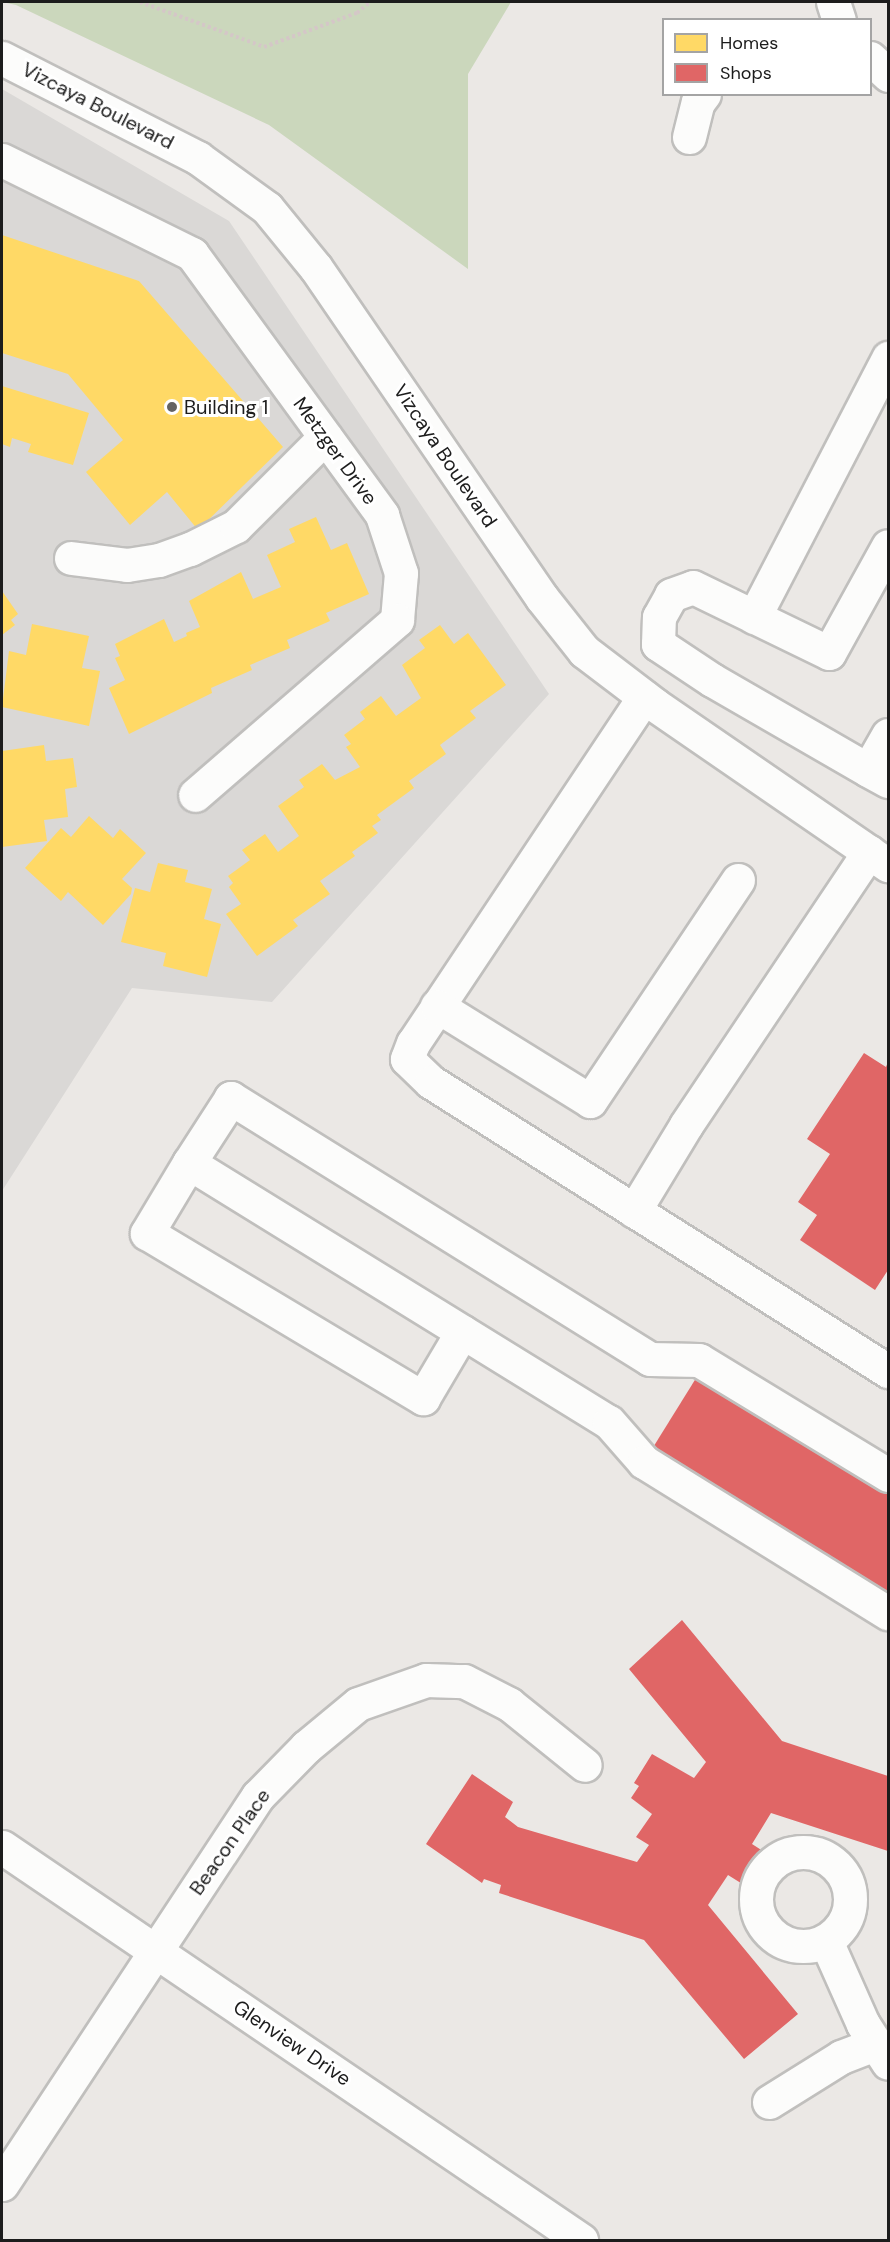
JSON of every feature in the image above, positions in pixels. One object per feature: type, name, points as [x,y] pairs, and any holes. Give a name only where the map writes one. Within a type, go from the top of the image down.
[{"type":"street","name":"Vizcaya Boulevard","points":[[2,58],[198,158],[267,208],[316,267],[542,598],[584,651],[644,697],[879,858]]},
{"type":"street","points":[[872,60],[888,75]]},
{"type":"street","points":[[689,136],[698,102],[702,96]]},
{"type":"street","name":"Metzger Drive","points":[[2,160],[192,254],[382,515],[401,573],[397,621],[195,795]]},
{"type":"street","points":[[754,617],[888,358]]},
{"type":"street","points":[[71,558],[127,565],[159,560],[190,549],[236,526],[325,437]]},
{"type":"street","points":[[888,546],[829,653],[693,587],[671,595],[659,617],[658,644],[712,680],[878,775],[888,735]]},
{"type":"street","points":[[644,697],[437,1006],[413,1043],[407,1059],[410,1065],[634,1211],[888,1371]]},
{"type":"street","points":[[634,1211],[686,1125],[879,858]]},
{"type":"street","points":[[437,1006],[590,1101],[738,880]]},
{"type":"street","points":[[462,1332],[423,1398],[147,1233],[231,1098],[650,1359],[699,1360],[888,1475]]},
{"type":"street","points":[[189,1163],[609,1422],[644,1461],[888,1612]]},
{"type":"street","name":"Beacon Place","points":[[2,2184],[258,1796],[306,1747],[358,1704],[426,1680],[464,1681],[509,1704],[585,1764]]},
{"type":"street","name":"Glenview Drive","points":[[2,1847],[580,2241]]},
{"type":"street","points":[[769,2102],[841,2057],[882,2054],[826,1941]]},
{"type":"path","points":[[140,2],[264,47],[357,13],[370,2]]},
{"type":"shaded area","points":[[2,89],[229,221],[549,694],[272,1002],[132,988],[2,1191]]},
{"type":"green space","points":[[2,2],[511,2],[468,74],[468,269],[269,125],[16,5]]},
{"type":"building: Homes","name":"Building 1","points":[[2,235],[139,281],[283,447],[198,530],[167,492],[130,525],[86,472],[123,440],[68,374],[2,353]]},
{"type":"building: Homes","points":[[2,386],[89,413],[73,465],[28,452],[31,444],[12,438],[10,447],[2,444]]},
{"type":"building: Homes","points":[[316,517],[331,550],[347,543],[369,594],[326,613],[330,621],[287,640],[290,648],[250,665],[252,670],[211,688],[212,693],[129,734],[109,688],[125,680],[115,658],[120,656],[115,644],[164,619],[174,642],[187,636],[186,633],[200,627],[189,601],[241,572],[253,599],[281,587],[267,555],[295,542],[289,529]]},
{"type":"building: Homes","points":[[2,591],[18,614],[11,620],[15,625],[2,635]]},
{"type":"building: Homes","points":[[32,624],[89,636],[82,668],[100,671],[89,726],[2,707],[9,651],[26,655]]},
{"type":"building: Homes","points":[[440,625],[454,644],[468,633],[506,685],[470,711],[476,718],[440,745],[446,754],[409,781],[414,788],[377,815],[381,820],[372,826],[378,833],[352,852],[355,856],[320,881],[330,894],[293,920],[298,926],[257,956],[226,914],[241,904],[229,887],[233,883],[228,876],[250,860],[242,850],[265,834],[278,852],[299,836],[278,806],[304,787],[299,780],[322,764],[335,780],[360,767],[346,747],[351,744],[344,735],[365,719],[360,712],[381,696],[396,716],[421,698],[402,665],[425,648],[419,640]]},
{"type":"building: Homes","points":[[44,745],[46,761],[73,758],[77,787],[65,789],[68,817],[44,820],[47,841],[2,847],[2,751]]},
{"type":"building: Homes","points":[[89,816],[113,838],[120,829],[146,853],[122,879],[132,888],[131,894],[103,925],[68,892],[61,901],[25,868],[61,828],[71,837]]},
{"type":"building: Homes","points":[[158,863],[188,870],[185,882],[212,889],[204,919],[221,924],[207,977],[163,966],[166,953],[121,942],[135,888],[150,892]]},
{"type":"building: Shops","points":[[864,1053],[886,1067],[888,1062],[888,1270],[875,1290],[800,1240],[817,1215],[798,1202],[830,1154],[807,1139]]},
{"type":"building: Shops","points":[[698,1375],[888,1493],[888,1596],[652,1449]]},
{"type":"building: Shops","points":[[682,1620],[782,1741],[888,1776],[888,1851],[771,1813],[752,1844],[788,1867],[768,1900],[728,1875],[708,1905],[798,2014],[744,2059],[644,1940],[499,1893],[501,1885],[484,1879],[482,1883],[426,1844],[472,1774],[513,1802],[505,1817],[518,1827],[637,1862],[649,1845],[636,1837],[652,1814],[631,1798],[639,1786],[634,1783],[652,1754],[694,1778],[706,1762],[629,1669]]},
{"type":"place","name":"Building 1","points":[[172,407]]}]
